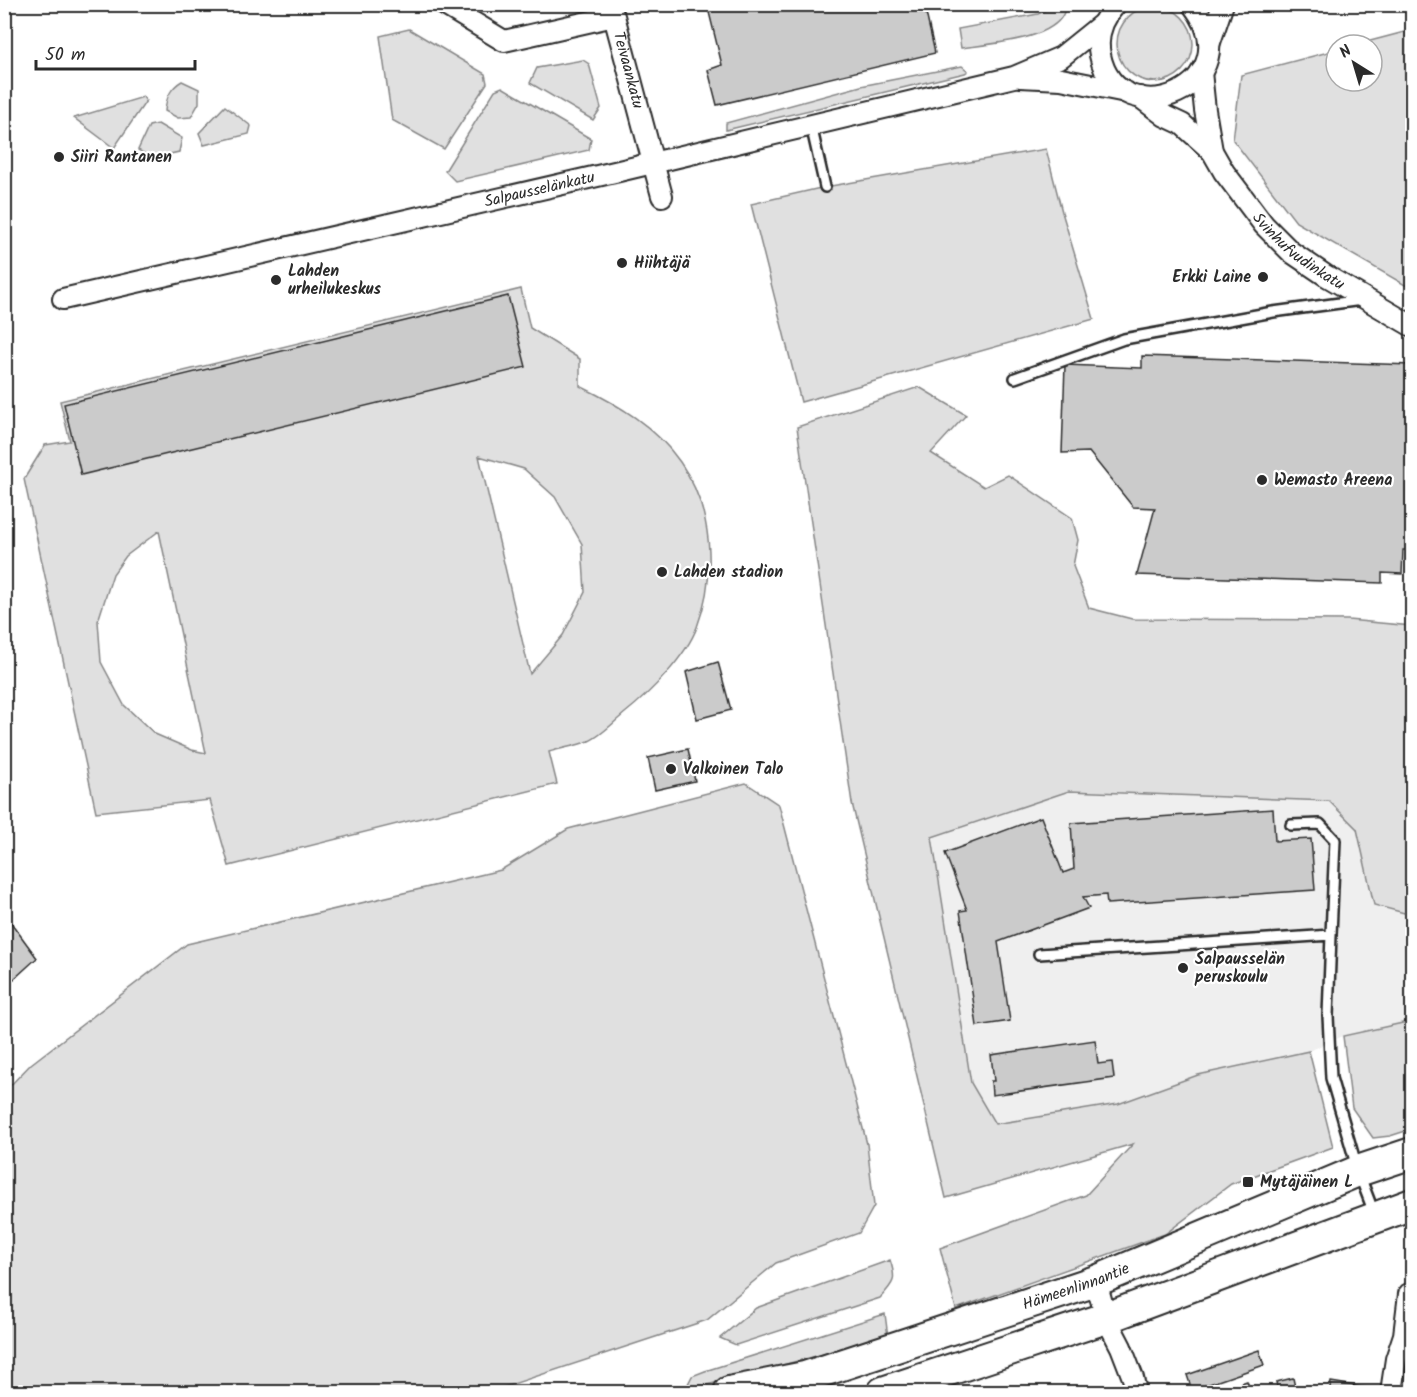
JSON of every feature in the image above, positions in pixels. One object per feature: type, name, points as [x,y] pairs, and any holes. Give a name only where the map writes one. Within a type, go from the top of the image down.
[{"type":"main road","name":"Hämeenlinnantie","points":[[738,1391],[805,1377],[1096,1281],[1358,1171],[1413,1153]]},
{"type":"main road","points":[[893,1389],[1106,1318],[1413,1204]]},
{"type":"street","name":"Teivaankatu","points":[[443,4],[504,41],[613,10],[662,196]]},
{"type":"street","points":[[1116,4],[1102,24],[1099,50],[1102,62],[1115,84],[1133,94],[1157,99],[1175,95],[1190,86],[1201,72],[1223,4]]},
{"type":"street","points":[[1192,4],[1207,29],[1209,45]]},
{"type":"street","name":"Salpausselänkatu","points":[[63,299],[1014,77],[1061,57],[1102,24]]},
{"type":"street","name":"Svinhufvudinkatu","points":[[1201,72],[1212,151]]},
{"type":"street","name":"Salpausselänkatu","points":[[1014,77],[1061,79],[1133,94]]},
{"type":"street","name":"Svinhufvudinkatu","points":[[1133,94],[1165,116],[1182,124],[1212,151],[1224,172],[1264,225],[1291,252],[1413,326]]},
{"type":"street","points":[[1096,1281],[1106,1318],[1121,1347],[1136,1392]]},
{"type":"street","points":[[1391,1392],[1396,1359],[1404,1335],[1409,1294]]},
{"type":"lane","points":[[810,125],[825,186]]},
{"type":"lane","points":[[1015,378],[1124,339],[1273,312],[1367,299]]},
{"type":"lane","points":[[1291,825],[1320,824],[1335,840],[1328,1016],[1331,1078],[1358,1171],[1376,1218]]},
{"type":"lane","points":[[1039,954],[1331,934]]},
{"type":"shaded area","points":[[1056,5],[1067,5],[1061,18],[1042,32],[1000,43],[961,48],[958,29],[1038,14]]},
{"type":"shaded area","points":[[1155,6],[1170,9],[1182,17],[1190,29],[1193,44],[1190,59],[1182,71],[1170,79],[1155,82],[1140,79],[1128,71],[1120,59],[1117,44],[1120,29],[1128,17],[1140,9]]},
{"type":"shaded area","points":[[409,29],[485,74],[487,83],[444,149],[392,120],[380,36]]},
{"type":"shaded area","points":[[1412,30],[1412,289],[1296,222],[1233,140],[1241,75],[1324,53],[1324,93],[1384,93],[1384,37]]},
{"type":"shaded area","points":[[583,60],[589,64],[601,108],[593,120],[530,83],[537,68]]},
{"type":"shaded area","points":[[962,66],[968,71],[726,130],[726,123],[861,86]]},
{"type":"shaded area","points":[[182,81],[199,89],[199,103],[191,117],[178,118],[165,111],[169,94]]},
{"type":"shaded area","points":[[502,87],[591,139],[589,150],[455,181],[445,171],[495,90]]},
{"type":"shaded area","points":[[143,97],[146,101],[114,148],[74,118]]},
{"type":"shaded area","points":[[225,106],[251,126],[249,134],[204,145],[199,133]]},
{"type":"shaded area","points":[[158,124],[182,138],[179,152],[152,158],[138,150],[149,126]]},
{"type":"shaded area","points":[[1046,149],[1094,319],[801,402],[751,204],[825,187]]},
{"type":"shaded area","points":[[521,289],[530,328],[580,359],[580,386],[609,401],[648,427],[670,449],[691,480],[705,521],[709,564],[703,607],[697,627],[692,639],[666,674],[645,696],[598,736],[589,741],[549,752],[557,784],[229,866],[210,800],[96,812],[24,479],[45,445],[70,441],[60,401]],"holes":[[[479,456],[524,469],[555,497],[582,544],[585,592],[563,635],[530,674]],[[159,531],[206,753],[192,750],[155,734],[124,705],[101,662],[98,621],[113,574],[126,556]]]},
{"type":"shaded area","points":[[919,387],[966,415],[931,453],[984,487],[1008,475],[1072,518],[1078,540],[1073,566],[1089,608],[1132,619],[1348,620],[1412,626],[1412,915],[1374,905],[1357,829],[1329,801],[1069,791],[932,837],[971,1083],[995,1124],[1118,1104],[1198,1075],[1309,1051],[1333,1147],[1231,1184],[1165,1234],[956,1309],[940,1248],[1086,1195],[1133,1144],[946,1198],[852,803],[797,427]]},
{"type":"shaded area","points":[[746,783],[779,805],[867,1144],[874,1206],[859,1233],[776,1263],[707,1320],[489,1392],[5,1392],[5,1091],[31,1064],[187,944],[501,870],[568,829]]},
{"type":"shaded area","name":"Salpausselän peruskoulu","points":[[1069,791],[1330,801],[1357,829],[1374,905],[1412,915],[1412,1021],[1343,1036],[1309,1051],[1198,1075],[1118,1104],[995,1124],[971,1083],[932,837]]},
{"type":"shaded area","points":[[1412,1021],[1412,1129],[1390,1136],[1373,1138],[1352,1108],[1343,1036]]},
{"type":"shaded area","points":[[890,1260],[893,1281],[880,1298],[736,1345],[720,1338],[756,1308]]},
{"type":"shaded area","points":[[885,1314],[888,1337],[692,1389],[688,1384],[692,1376],[705,1371]]},
{"type":"building","points":[[707,4],[924,4],[935,53],[717,105],[708,70],[722,65]]},
{"type":"building","points":[[508,296],[526,367],[81,475],[64,404]]},
{"type":"building","name":"Wemasto Areena","points":[[1142,356],[1412,365],[1412,550],[1403,550],[1402,574],[1382,573],[1382,583],[1137,575],[1155,508],[1133,507],[1089,452],[1062,453],[1065,365],[1142,368]]},
{"type":"building","points":[[718,662],[731,710],[697,719],[686,672]]},
{"type":"building","name":"Valkoinen Talo","points":[[688,749],[695,781],[655,790],[648,758]]},
{"type":"building","points":[[1273,809],[1275,841],[1311,839],[1315,890],[1107,904],[1106,895],[1083,897],[1089,908],[998,942],[1010,1021],[977,1026],[960,911],[967,910],[945,853],[1041,817],[1063,873],[1074,869],[1071,823]]},
{"type":"building","points":[[4,913],[37,958],[4,988]]},
{"type":"building","points":[[1095,1040],[1098,1064],[1112,1062],[1114,1078],[992,1095],[991,1081],[994,1081],[991,1055]]},
{"type":"building","points":[[1259,1350],[1264,1365],[1192,1390],[1187,1375]]},
{"type":"building","points":[[1293,1378],[1296,1392],[1278,1392],[1276,1382]]},
{"type":"building","points":[[1247,1381],[1251,1392],[1215,1392]]},
{"type":"building","points":[[1331,1382],[1367,1388],[1367,1392],[1329,1392]]},
{"type":"place","name":"Siiri Rantanen","points":[[59,157]]},
{"type":"place","name":"Hiihtäjä","points":[[622,263]]},
{"type":"place","name":"Erkki Laine","points":[[1263,277]]},
{"type":"place","name":"Lahden urheilukeskus","points":[[276,280]]},
{"type":"place","name":"Wemasto Areena","points":[[1262,480]]},
{"type":"place","name":"Lahden stadion","points":[[662,572]]},
{"type":"place","name":"Valkoinen Talo","points":[[671,769]]},
{"type":"place","name":"Salpausselän peruskoulu","points":[[1183,968]]},
{"type":"place","name":"Mytäjäinen L","points":[[1248,1182]]}]
